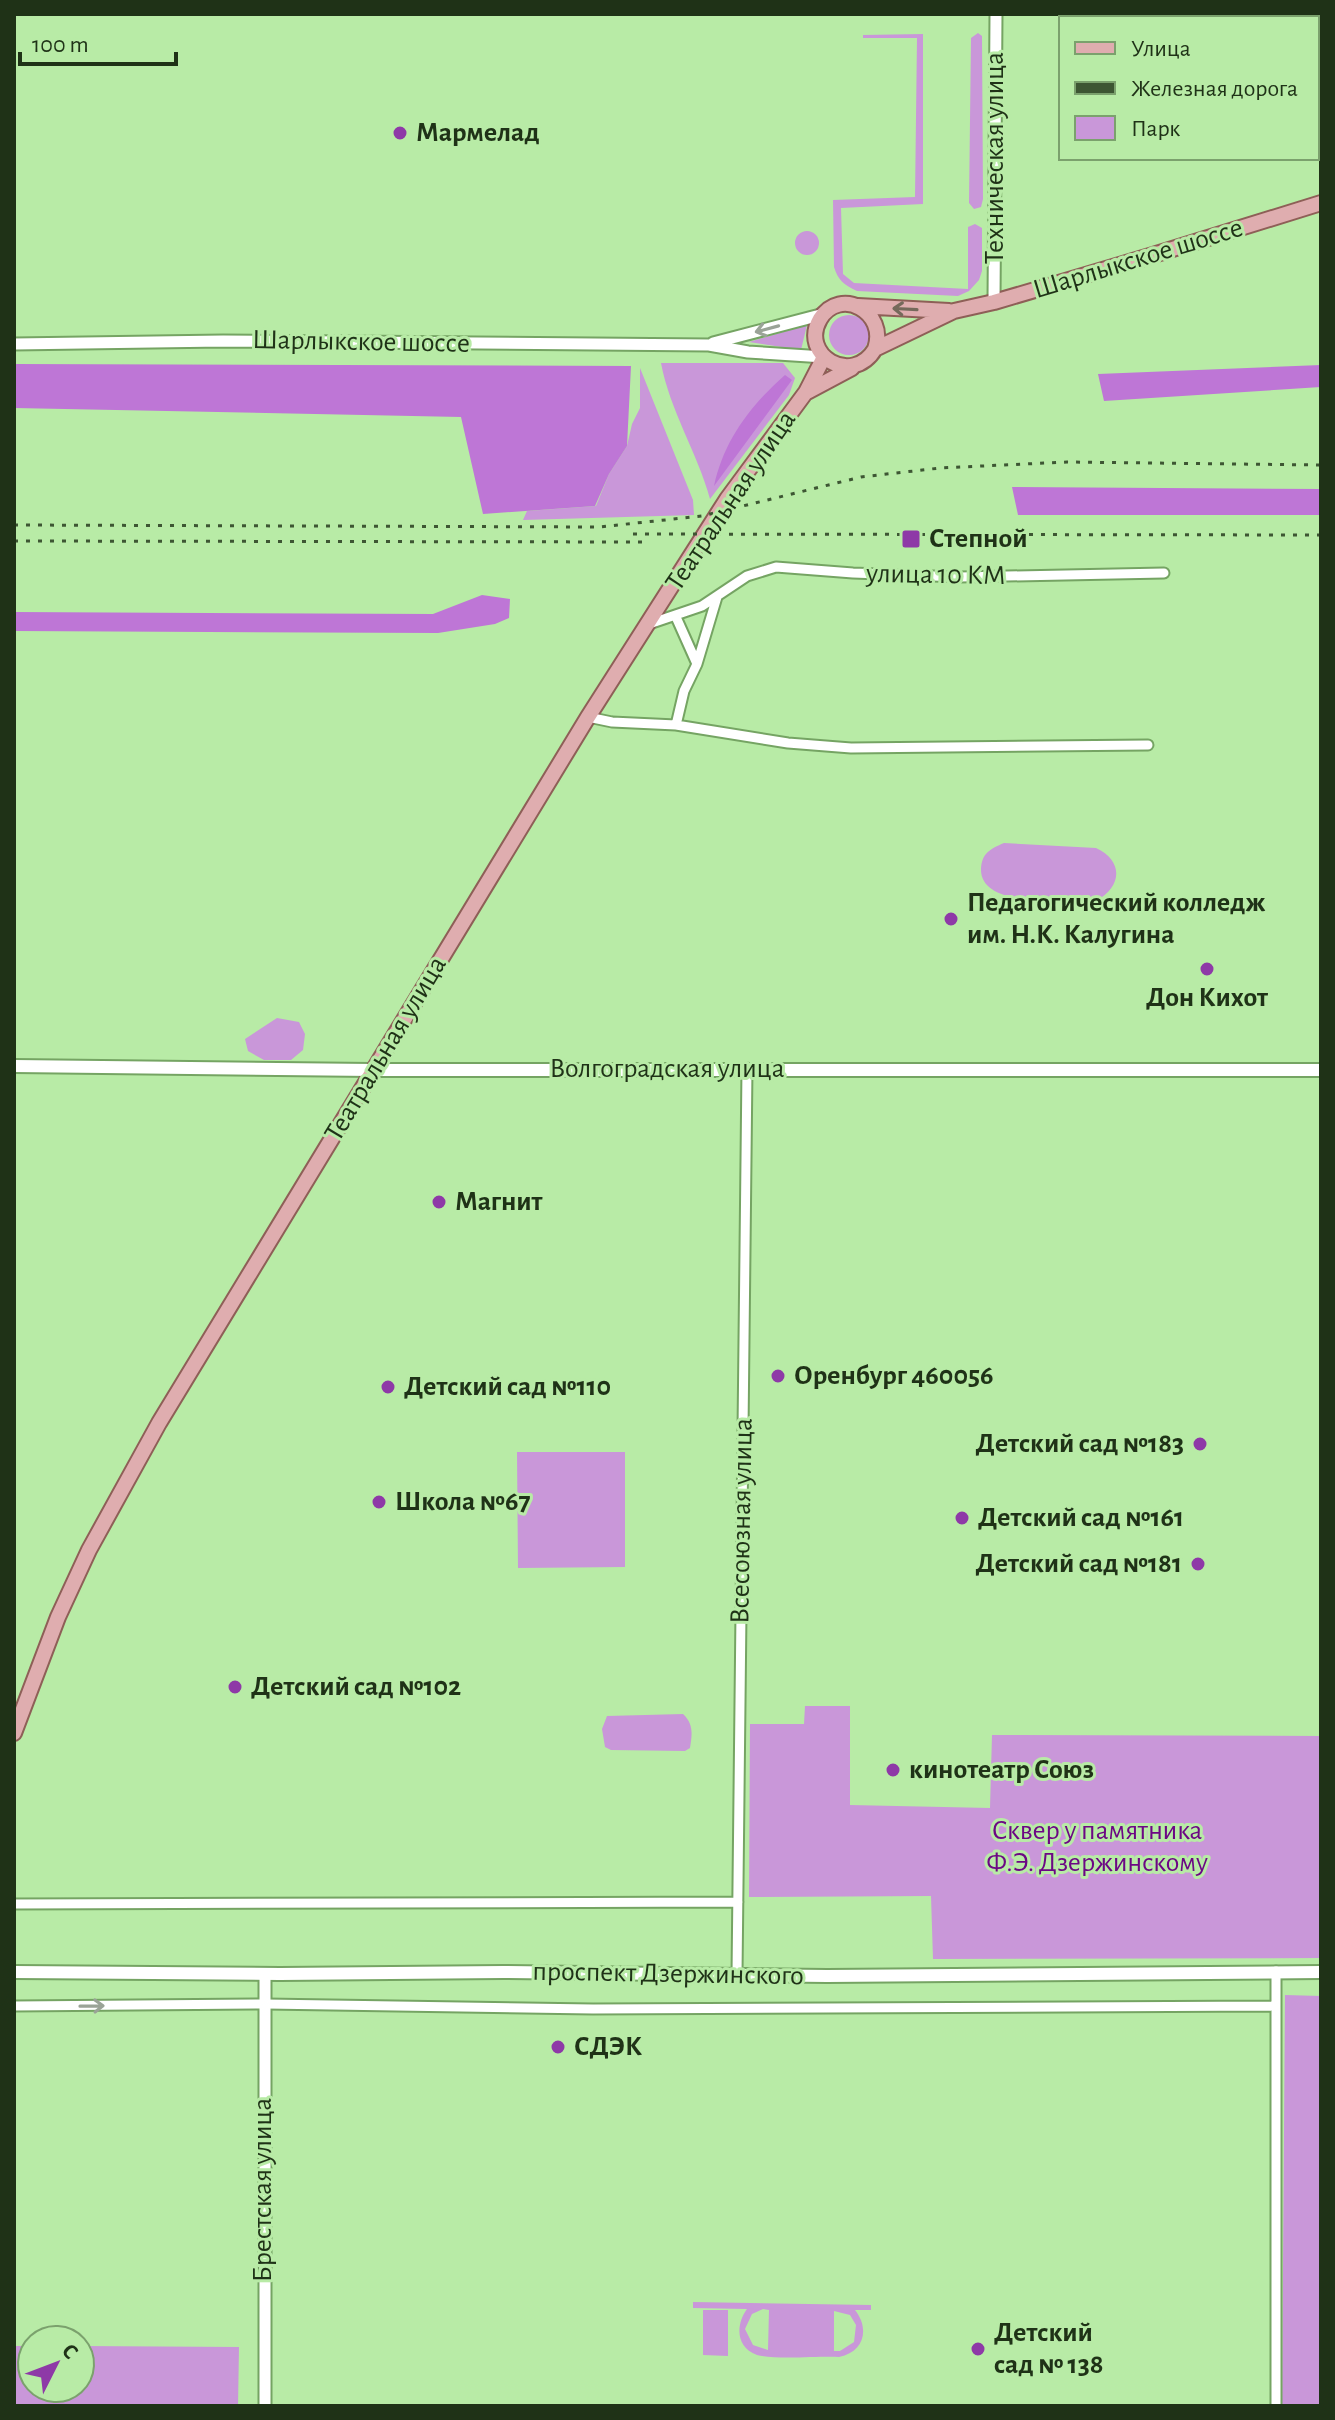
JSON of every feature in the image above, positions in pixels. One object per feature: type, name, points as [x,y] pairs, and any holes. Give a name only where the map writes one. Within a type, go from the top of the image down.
[{"type":"main road","name":"Шарлыкское шоссе","points":[[875,349],[954,311],[994,302],[1321,203]]},
{"type":"main road","points":[[841,305],[857,306],[867,312],[877,326],[875,349],[867,360],[855,366],[838,366],[819,351],[816,335],[820,320],[824,314],[841,305]]},
{"type":"main road","name":"Шарлыкское шоссе","points":[[857,306],[954,311]]},
{"type":"main road","name":"Театральная улица","points":[[14,1733],[58,1617],[123,1486],[588,717],[727,499],[806,392],[824,357]]},
{"type":"main road","name":"Театральная улица","points":[[806,392],[855,366]]},
{"type":"main road","name":"Волгоградская улица","points":[[14,1066],[372,1070],[1321,1070]]},
{"type":"main road","name":"проспект Дзержинского","points":[[14,1972],[827,1976],[1321,1972]]},
{"type":"street","name":"Техническая улица","points":[[994,302],[996,14]]},
{"type":"street","name":"Шарлыкское шоссе","points":[[709,345],[824,314]]},
{"type":"street","name":"Шарлыкское шоссе","points":[[14,344],[223,341],[709,345],[748,352],[824,357]]},
{"type":"street","name":"улица 10 КМ","points":[[649,624],[676,617],[717,597],[747,576],[776,567],[960,577],[1164,573]]},
{"type":"street","points":[[676,725],[684,691],[697,664],[717,597]]},
{"type":"street","points":[[676,617],[697,664]]},
{"type":"street","points":[[588,717],[612,722],[676,725],[788,743],[851,748],[1148,745]]},
{"type":"street","name":"Всесоюзная улица","points":[[737,1975],[747,1068]]},
{"type":"street","points":[[14,1904],[738,1902]]},
{"type":"street","points":[[1276,1971],[1276,2406]]},
{"type":"street","name":"Брестская улица","points":[[265,1974],[265,2406]]},
{"type":"street","points":[[14,2006],[266,2004],[578,2009],[1276,2006]]},
{"type":"green space","points":[[978,33],[982,36],[983,199],[981,207],[974,209],[969,203],[971,38]]},
{"type":"green space","points":[[923,34],[923,204],[841,208],[843,274],[854,283],[968,289],[968,227],[975,224],[982,228],[982,271],[969,291],[958,296],[857,291],[842,282],[834,267],[833,200],[915,197],[917,38],[863,38],[863,35]]},
{"type":"green space","points":[[807,231],[816,234],[819,243],[816,252],[807,255],[798,252],[795,243],[798,234]]},
{"type":"green space","points":[[849,315],[863,321],[869,335],[863,349],[849,355],[835,349],[829,335],[835,321]]},
{"type":"green space","points":[[807,325],[801,350],[749,342]]},
{"type":"green space","points":[[661,363],[783,363],[795,378],[789,395],[710,499],[671,398]]},
{"type":"green space","points":[[640,368],[693,500],[694,515],[523,520],[527,511],[596,506],[609,474],[627,446],[640,408]]},
{"type":"green space","points":[[1004,843],[1096,848],[1105,853],[1115,867],[1115,882],[1096,901],[1028,900],[995,891],[985,882],[981,869],[988,852]]},
{"type":"green space","points":[[277,1018],[299,1022],[305,1034],[303,1050],[291,1060],[264,1060],[248,1051],[245,1039]]},
{"type":"green space","points":[[517,1452],[625,1452],[625,1567],[518,1568]]},
{"type":"green space","name":"Сквер у памятника Ф.Э. Дзержинскому","points":[[805,1706],[850,1706],[850,1805],[990,1808],[992,1735],[1321,1736],[1321,1958],[933,1959],[931,1896],[749,1897],[750,1724],[804,1724]]},
{"type":"green space","points":[[683,1714],[691,1730],[690,1748],[685,1751],[611,1750],[605,1747],[602,1729],[607,1716]]},
{"type":"green space","points":[[1285,1995],[1321,1996],[1321,2406],[1282,2406]]},
{"type":"green space","points":[[693,2302],[871,2305],[871,2310],[855,2310],[863,2332],[854,2350],[839,2357],[785,2358],[757,2355],[745,2347],[740,2328],[747,2309],[693,2308]],"holes":[[[769,2310],[768,2350],[753,2345],[745,2329],[752,2314]],[[834,2311],[850,2315],[856,2325],[854,2342],[840,2351],[834,2351]]]},
{"type":"green space","points":[[703,2310],[728,2310],[728,2356],[703,2355]]},
{"type":"green space","points":[[14,2346],[16,2404],[96,2404],[96,2346],[239,2347],[238,2406],[14,2406]]},
{"type":"shaded area","points":[[14,364],[631,366],[627,446],[609,474],[595,506],[483,514],[461,417],[14,408]]},
{"type":"shaded area","points":[[1321,365],[1321,387],[1104,401],[1098,374]]},
{"type":"shaded area","points":[[785,375],[792,380],[714,486],[724,454],[740,425]]},
{"type":"shaded area","points":[[1012,487],[1321,489],[1321,515],[1018,515]]},
{"type":"shaded area","points":[[482,595],[510,599],[509,618],[495,624],[438,633],[14,631],[14,612],[433,614]]},
{"type":"railway","points":[[14,525],[599,527],[702,516],[861,477],[940,468],[1067,462],[1321,465]]},
{"type":"railway","points":[[633,534],[1321,535]]},
{"type":"railway","points":[[14,541],[646,542]]},
{"type":"place","name":"Мармелад","points":[[400,133]]},
{"type":"place","name":"Степной","points":[[911,539]]},
{"type":"place","name":"Педагогический колледж им. Н.К. Калугина","points":[[951,919]]},
{"type":"place","name":"Дон Кихот","points":[[1207,969]]},
{"type":"place","name":"Магнит","points":[[439,1202]]},
{"type":"place","name":"Оренбург 460056","points":[[778,1376]]},
{"type":"place","name":"Детский сад №110","points":[[388,1387]]},
{"type":"place","name":"Детский сад №183","points":[[1200,1444]]},
{"type":"place","name":"Школа №67","points":[[379,1502]]},
{"type":"place","name":"Детский сад №161","points":[[962,1518]]},
{"type":"place","name":"Детский сад №181","points":[[1198,1564]]},
{"type":"place","name":"Детский сад №102","points":[[235,1687]]},
{"type":"place","name":"кинотеатр Союз","points":[[893,1770]]},
{"type":"place","name":"СДЭК","points":[[558,2047]]},
{"type":"place","name":"Детский сад № 138","points":[[978,2349]]}]
